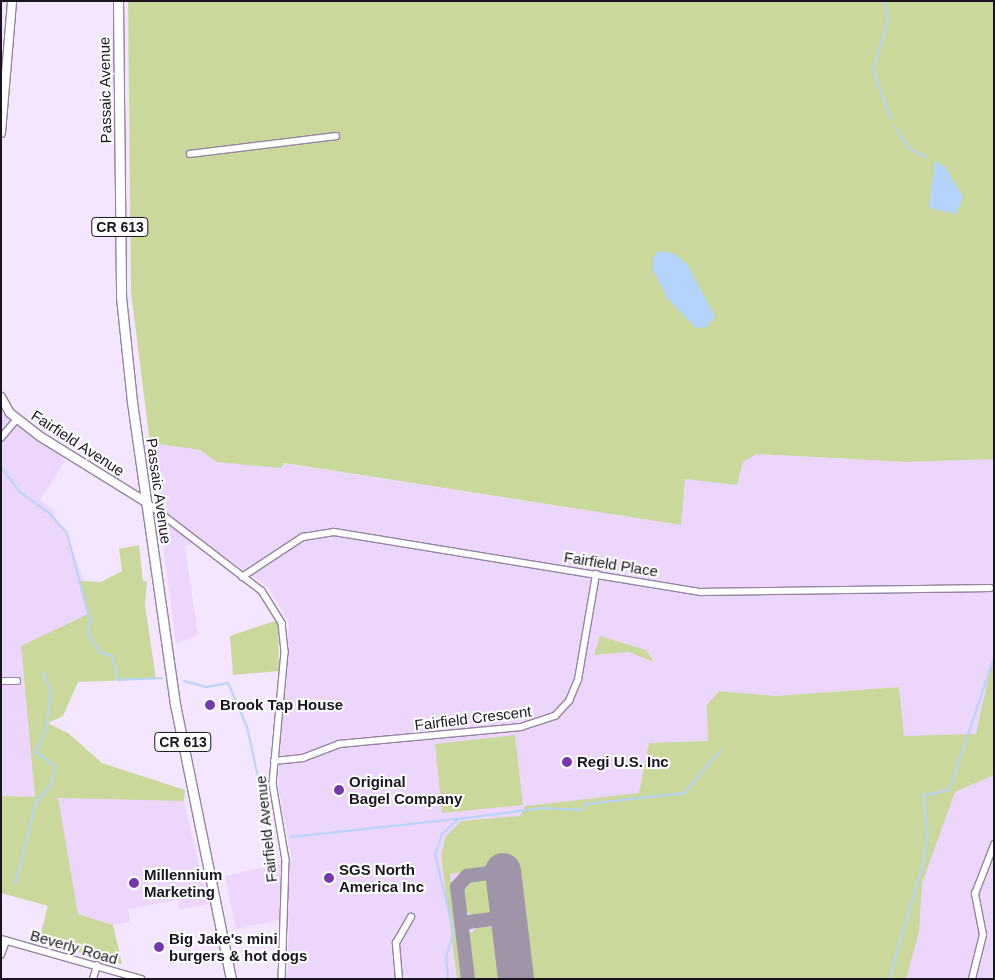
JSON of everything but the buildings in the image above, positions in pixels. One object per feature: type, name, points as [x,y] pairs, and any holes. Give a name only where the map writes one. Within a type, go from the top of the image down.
[{"type":"main road","name":"Passaic Avenue","points":[[118,1],[121,297],[146,502],[175,704],[231,979]]},
{"type":"street","points":[[1,133],[12,1]]},
{"type":"street","points":[[190,154],[336,136]]},
{"type":"street","name":"Fairfield Avenue","points":[[1,397],[17,419],[146,502],[268,597],[282,623],[285,652],[273,784],[286,860],[282,979]]},
{"type":"street","points":[[1,438],[17,419]]},
{"type":"street","name":"Fairfield Place","points":[[242,577],[303,537],[334,532],[596,575],[734,594],[990,588]]},
{"type":"street","name":"Fairfield Crescent","points":[[274,761],[303,758],[339,744],[521,727],[555,716],[570,700],[578,680],[596,575]]},
{"type":"street","points":[[1,681],[17,681]]},
{"type":"street","points":[[972,979],[983,936],[975,894],[994,846]]},
{"type":"street","points":[[399,979],[396,943],[410,917]]},
{"type":"street","points":[[1,954],[4,940]]},
{"type":"street","name":"Beverly Road","points":[[4,940],[141,979]]},
{"type":"street","points":[[93,979],[97,966]]},
{"type":"shaded area","points":[[1,412],[66,460],[40,500],[55,512],[53,519],[65,532],[96,610],[57,636],[21,646],[35,797],[1,796]]},
{"type":"shaded area","points":[[150,443],[680,525],[687,462],[743,462],[757,454],[907,462],[994,459],[994,729],[956,792],[994,775],[994,979],[287,979],[289,918],[236,929],[225,876],[292,861],[278,784],[289,622],[268,587],[198,538],[185,547],[198,635],[176,643]],"holes":[[[899,687],[708,741],[719,691],[776,696]]]},
{"type":"shaded area","points":[[54,797],[184,801],[208,904],[180,910],[177,900],[128,909],[130,922],[113,925],[78,914]]},
{"type":"green space","points":[[128,1],[994,1],[994,459],[907,462],[757,454],[743,462],[737,485],[685,479],[681,525],[284,463],[281,468],[217,462],[200,450],[150,443],[131,292]]},
{"type":"green space","points":[[139,545],[143,582],[147,581],[145,605],[156,679],[78,682],[63,716],[48,723],[68,733],[102,763],[185,790],[184,801],[58,798],[78,914],[113,925],[122,964],[39,940],[48,906],[1,893],[1,796],[35,797],[21,646],[88,614],[80,581],[101,582],[122,571],[119,549]]},
{"type":"green space","points":[[278,620],[279,671],[233,675],[230,636]]},
{"type":"green space","points":[[600,636],[646,650],[654,662],[629,652],[594,655]]},
{"type":"green space","points":[[994,652],[994,775],[955,792],[922,883],[919,932],[906,979],[527,979],[512,865],[450,874],[463,979],[457,979],[441,855],[446,836],[461,821],[520,816],[525,806],[639,793],[649,743],[708,741],[707,705],[719,691],[776,696],[899,687],[904,736],[976,734]]},
{"type":"green space","points":[[515,735],[523,805],[442,813],[435,744]]},
{"type":"green space","points":[[479,878],[492,884],[498,897],[492,910],[479,916],[466,910],[460,897],[466,884]]},
{"type":"green space","points":[[482,924],[500,932],[507,979],[473,979],[468,935]]},
{"type":"water","points":[[935,161],[945,167],[963,197],[956,214],[929,208]]},
{"type":"water","points":[[658,251],[673,253],[687,264],[715,316],[707,327],[696,328],[668,299],[653,270],[653,259]]},
{"type":"waterway","points":[[884,1],[888,20],[873,70],[891,119]]},
{"type":"waterway","points":[[894,126],[909,148],[927,158]]},
{"type":"waterway","points":[[1,467],[20,492],[49,513],[67,533],[90,621],[88,634],[101,653],[112,656],[118,680],[162,678]]},
{"type":"waterway","points":[[889,979],[921,871],[927,839],[924,795],[949,790],[994,658]]},
{"type":"waterway","points":[[15,884],[36,803],[52,783],[55,766],[36,752],[46,730],[51,692],[43,672]]},
{"type":"waterway","points":[[184,681],[207,687],[228,683],[247,727],[262,795]]},
{"type":"waterway","points":[[448,979],[446,957],[454,932],[435,854],[442,834],[458,819],[541,808],[582,810],[585,804],[684,793],[721,750]]},
{"type":"waterway","points":[[291,837],[458,819]]},
{"type":"taxiway","points":[[468,979],[457,887],[467,876],[503,871]]},
{"type":"taxiway","points":[[461,923],[508,917]]},
{"type":"runway","points":[[503,871],[516,979]]},
{"type":"place","name":"Brook Tap House","points":[[210,705]]},
{"type":"place","name":"Regi U.S. Inc","points":[[567,762]]},
{"type":"place","name":"Original Bagel Company","points":[[339,790]]},
{"type":"place","name":"SGS North America Inc","points":[[329,878]]},
{"type":"place","name":"Millennium Marketing","points":[[134,883]]},
{"type":"place","name":"Big Jake's mini burgers & hot dogs","points":[[159,947]]}]
